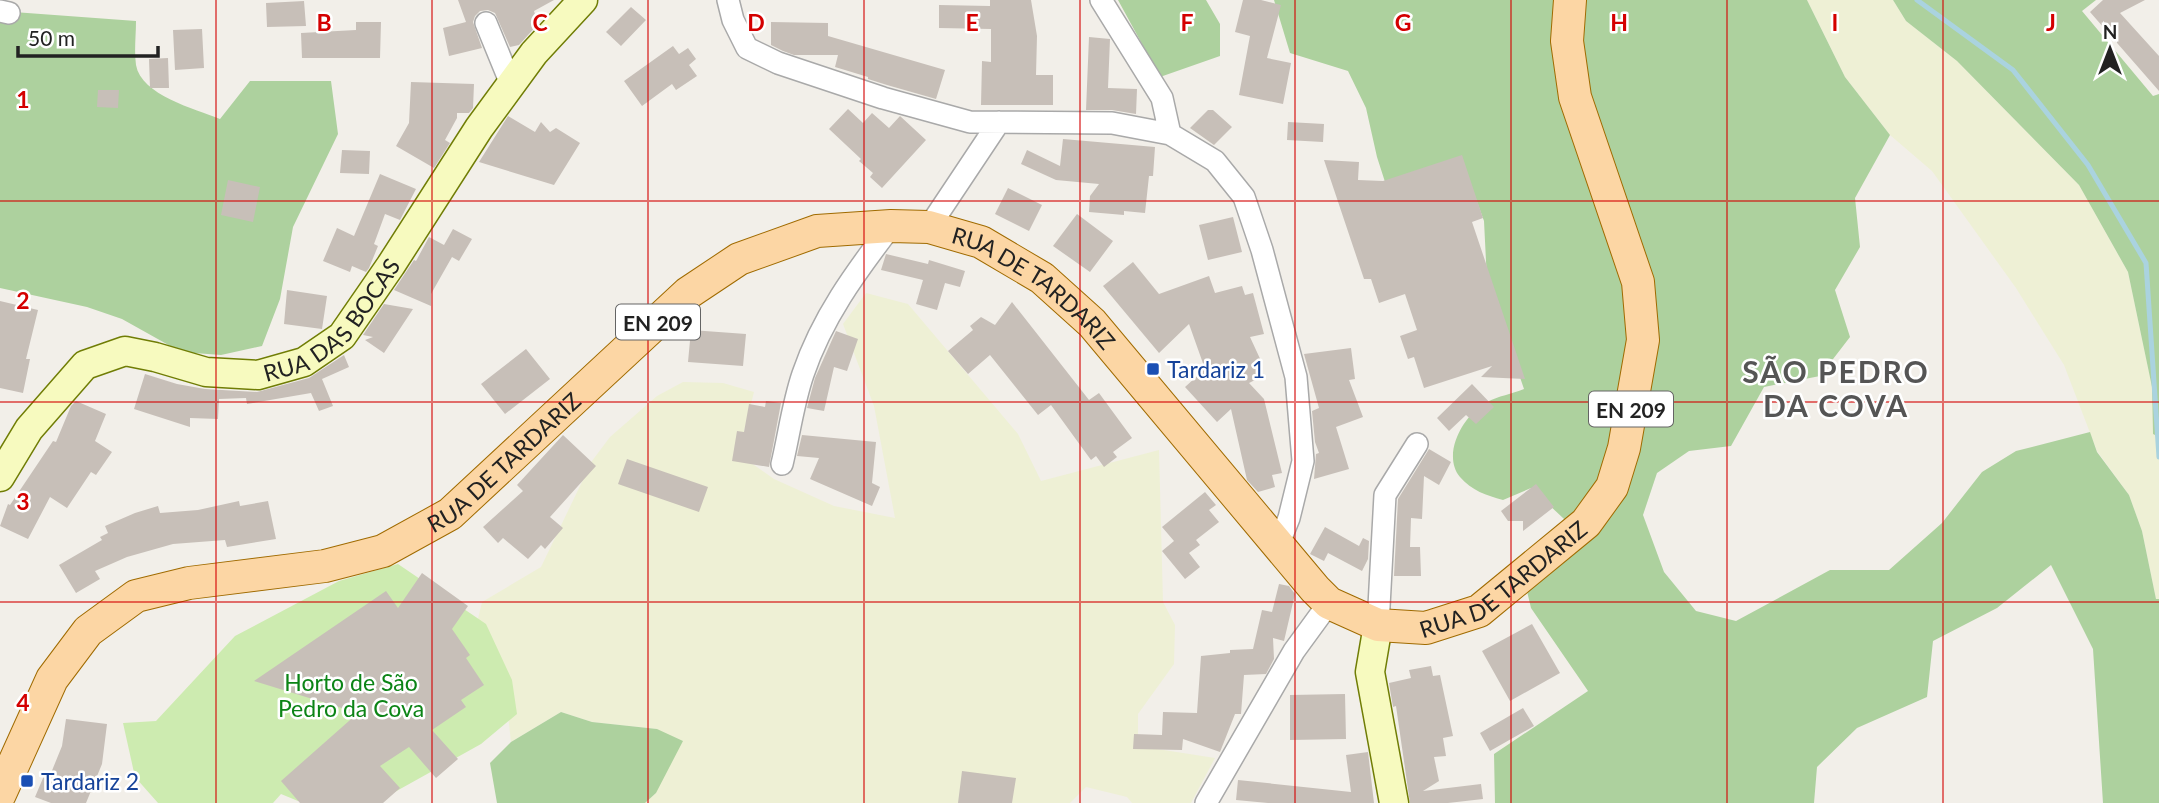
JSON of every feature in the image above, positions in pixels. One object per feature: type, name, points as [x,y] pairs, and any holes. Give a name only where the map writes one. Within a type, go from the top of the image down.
[{"type":"main road","name":"RUA DE TARDARIZ","points":[[0,794],[52,679],[88,631],[136,596],[189,583],[325,566],[383,551],[450,514],[688,293],[739,259],[817,231],[891,226],[929,227],[981,242],[1042,278],[1082,314],[1329,603],[1378,625],[1426,628],[1479,611],[1586,523],[1612,488],[1620,461],[1643,340],[1638,282],[1575,97],[1567,41],[1570,0]]},
{"type":"street","name":"RUA DAS BOCAS","points":[[0,477],[29,429],[85,365],[125,351],[155,356],[206,372],[258,374],[304,362],[342,336],[479,128],[534,53],[583,0]]},
{"type":"street","points":[[728,0],[733,20],[747,48],[778,63],[883,98],[970,122],[1112,123],[1170,134],[1214,161],[1244,197],[1262,250],[1296,377],[1303,461],[1289,518],[1278,545]]},
{"type":"street","points":[[1101,0],[1162,98],[1170,134]]},
{"type":"street","points":[[486,23],[511,84]]},
{"type":"street","points":[[929,227],[999,122]]},
{"type":"street","points":[[782,464],[802,376],[822,327],[848,283],[891,226]]},
{"type":"street","points":[[1394,803],[1370,672],[1378,625],[1385,495],[1417,444]]},
{"type":"street","points":[[1206,803],[1294,651],[1329,603]]},
{"type":"green space","points":[[1118,0],[1206,0],[1220,24],[1220,56],[1160,77]]},
{"type":"green space","points":[[1274,0],[1807,0],[1845,77],[1890,135],[1855,198],[1860,247],[1835,290],[1850,337],[1820,376],[1764,387],[1731,446],[1689,451],[1657,473],[1643,515],[1664,572],[1696,611],[1736,621],[1830,570],[1889,570],[1942,523],[1982,472],[2016,451],[2090,432],[2097,452],[2129,495],[2142,531],[2156,599],[2159,599],[2159,803],[2103,803],[2093,649],[2051,565],[1997,608],[1933,641],[1927,697],[1857,728],[1817,767],[1814,803],[1495,803],[1494,754],[1588,691],[1531,608],[1526,587],[1579,533],[1531,488],[1503,500],[1469,486],[1455,468],[1454,446],[1470,416],[1487,402],[1524,389],[1487,281],[1484,221],[1461,158],[1386,185],[1366,108],[1348,71],[1290,53]]},
{"type":"green space","points":[[1807,0],[1893,0],[1906,21],[1957,61],[2079,185],[2128,272],[2152,387],[2153,434],[2159,437],[2159,599],[2156,599],[2142,531],[2129,495],[2097,451],[2064,365],[2016,288],[1932,171],[1890,135],[1845,77]]},
{"type":"green space","points":[[1893,0],[2096,0],[2082,11],[2153,96],[2159,94],[2159,437],[2153,434],[2152,387],[2128,272],[2079,185],[1957,61],[1906,21]]},
{"type":"green space","points":[[0,11],[136,21],[136,65],[140,76],[170,100],[220,119],[250,81],[331,81],[338,134],[293,227],[280,299],[262,346],[221,355],[181,352],[122,319],[87,307],[0,288]]},
{"type":"green space","points":[[866,293],[908,304],[1018,434],[1041,481],[1159,450],[1163,602],[1175,625],[1174,664],[1138,714],[1138,746],[1215,758],[1191,803],[1132,803],[1127,797],[1086,787],[1070,803],[645,803],[656,793],[657,729],[592,722],[561,712],[511,742],[504,679],[477,623],[482,602],[541,567],[592,461],[610,437],[657,396],[683,382],[723,383],[754,392],[744,431],[747,460],[774,479],[834,506],[895,518],[874,406],[843,324]]},
{"type":"green space","name":"Horto de São Pedro da Cova","points":[[398,564],[486,624],[512,680],[517,714],[481,744],[375,803],[298,801],[281,794],[273,803],[158,803],[135,777],[123,723],[156,721],[235,636],[339,581]]},
{"type":"green space","points":[[561,712],[592,722],[657,729],[683,741],[656,793],[645,803],[497,803],[490,763],[511,742]]},
{"type":"building","points":[[458,0],[554,0],[534,11],[538,24],[519,45],[510,47],[495,13],[480,11],[473,22],[482,48],[449,56],[443,28],[466,22]]},
{"type":"building","points":[[990,0],[1031,0],[1037,36],[1036,75],[1053,75],[1053,105],[981,105],[982,61],[991,62],[991,29],[939,28],[939,5],[990,6]]},
{"type":"building","points":[[1243,0],[1261,0],[1281,5],[1267,58],[1291,63],[1283,104],[1239,95],[1250,36],[1235,32]]},
{"type":"building","points":[[2103,0],[2145,0],[2120,13],[2159,56],[2159,91],[2090,12]]},
{"type":"building","points":[[304,1],[306,26],[267,27],[266,3]]},
{"type":"building","points":[[631,7],[646,20],[621,46],[606,32]]},
{"type":"building","points":[[356,22],[381,22],[380,58],[302,58],[301,33],[356,30]]},
{"type":"building","points":[[771,22],[828,23],[828,36],[945,70],[936,99],[835,67],[838,55],[794,55],[783,51],[771,45]]},
{"type":"building","points":[[202,29],[204,68],[175,70],[173,30]]},
{"type":"building","points":[[1089,37],[1110,39],[1108,88],[1137,89],[1136,114],[1086,110]]},
{"type":"building","points":[[673,46],[679,54],[688,48],[696,59],[689,65],[697,76],[676,90],[672,84],[642,106],[624,81]]},
{"type":"building","points":[[168,58],[169,88],[150,88],[149,59]]},
{"type":"building","points":[[411,82],[474,84],[473,108],[469,113],[457,113],[445,140],[450,143],[434,168],[396,146],[409,123]]},
{"type":"building","points":[[98,90],[119,90],[118,108],[97,107]]},
{"type":"building","points":[[848,109],[863,123],[872,113],[889,128],[900,116],[926,140],[882,188],[870,177],[873,173],[859,161],[861,159],[829,129]]},
{"type":"building","points":[[1208,110],[1213,110],[1232,127],[1214,145],[1190,128]]},
{"type":"building","points":[[508,116],[535,132],[541,122],[550,132],[556,128],[580,143],[554,185],[479,162]]},
{"type":"building","points":[[1288,122],[1324,124],[1323,142],[1287,140]]},
{"type":"building","points":[[1063,139],[1155,147],[1153,176],[1149,176],[1145,213],[1124,211],[1124,215],[1089,212],[1090,196],[1099,184],[1056,180],[1021,164],[1027,150],[1060,166]]},
{"type":"building","points":[[342,150],[370,151],[369,174],[340,173]]},
{"type":"building","points":[[1462,155],[1483,218],[1472,222],[1525,379],[1481,377],[1492,366],[1424,388],[1414,357],[1408,359],[1400,336],[1417,330],[1405,294],[1379,303],[1371,279],[1364,279],[1324,160],[1359,162],[1358,180],[1383,181]]},
{"type":"building","points":[[380,174],[416,189],[400,220],[385,214],[374,244],[378,246],[369,268],[366,272],[352,266],[350,272],[323,261],[337,228],[354,236]]},
{"type":"building","points":[[228,180],[260,187],[253,222],[221,215]]},
{"type":"building","points":[[1008,188],[1042,205],[1029,231],[995,214]]},
{"type":"building","points":[[1077,214],[1113,241],[1090,272],[1053,246]]},
{"type":"building","points":[[1233,217],[1242,252],[1208,260],[1199,225]]},
{"type":"building","points":[[453,229],[472,239],[459,261],[452,257],[431,294],[431,306],[394,290],[414,260],[416,261],[429,237],[444,245]]},
{"type":"building","points":[[886,254],[928,264],[929,260],[965,271],[960,287],[945,283],[937,310],[916,304],[923,280],[881,270]]},
{"type":"building","points":[[1133,262],[1159,294],[1209,276],[1215,293],[1242,286],[1245,295],[1253,293],[1264,334],[1250,337],[1262,363],[1256,365],[1259,378],[1249,383],[1264,399],[1282,473],[1272,475],[1275,487],[1258,492],[1247,480],[1231,409],[1217,422],[1185,387],[1205,369],[1189,324],[1159,353],[1103,286]]},
{"type":"building","points":[[287,290],[327,296],[322,329],[284,324]]},
{"type":"building","points":[[0,301],[38,310],[26,359],[30,359],[23,393],[0,388]]},
{"type":"building","points":[[1012,302],[1089,400],[1099,393],[1132,438],[1113,452],[1117,457],[1104,467],[1096,456],[1091,460],[1051,405],[1038,415],[990,355],[968,374],[948,351],[973,330],[970,326],[981,317],[995,325]]},
{"type":"building","points":[[384,304],[413,309],[384,353],[365,340],[373,337],[363,335]]},
{"type":"building","points":[[691,330],[746,334],[743,366],[688,362]]},
{"type":"building","points":[[836,331],[858,339],[847,371],[834,367],[824,411],[807,408],[815,378]]},
{"type":"building","points":[[1351,348],[1355,379],[1349,380],[1363,417],[1336,427],[1349,469],[1314,479],[1316,454],[1319,453],[1315,442],[1312,411],[1319,408],[1304,354]]},
{"type":"building","points":[[526,349],[550,379],[505,414],[481,384]]},
{"type":"building","points":[[344,355],[349,367],[322,379],[333,406],[319,411],[311,393],[247,404],[246,398],[219,399],[218,419],[190,418],[190,427],[134,409],[145,374],[205,389],[257,392],[309,378]]},
{"type":"building","points":[[1472,384],[1494,407],[1476,424],[1466,415],[1449,431],[1437,418]]},
{"type":"building","points":[[76,401],[106,414],[95,441],[112,452],[96,475],[91,472],[67,508],[50,497],[28,539],[0,526],[8,504],[10,505],[53,441],[56,442],[71,406]]},
{"type":"building","points":[[766,401],[781,403],[769,467],[732,461],[737,431],[744,432],[749,404],[765,407]]},
{"type":"building","points":[[563,435],[596,466],[550,517],[563,528],[545,549],[541,545],[528,559],[503,538],[498,543],[483,527],[523,491],[517,485]]},
{"type":"building","points":[[802,435],[876,442],[872,483],[880,487],[872,506],[810,479],[819,458],[797,456]]},
{"type":"building","points":[[1429,449],[1451,462],[1439,485],[1424,476],[1422,519],[1411,518],[1410,547],[1420,547],[1421,576],[1394,576],[1398,499]]},
{"type":"building","points":[[627,459],[708,487],[699,512],[618,484]]},
{"type":"building","points":[[1536,484],[1554,507],[1523,531],[1523,521],[1508,521],[1501,511]]},
{"type":"building","points":[[1205,492],[1216,505],[1209,510],[1219,522],[1196,540],[1200,545],[1189,553],[1200,567],[1185,579],[1162,551],[1174,541],[1162,527]]},
{"type":"building","points":[[239,501],[240,506],[268,501],[276,539],[227,547],[225,540],[173,544],[127,557],[95,571],[100,579],[76,593],[59,565],[102,540],[100,537],[108,533],[105,526],[135,513],[158,506],[160,513],[198,510]]},
{"type":"building","points":[[1325,527],[1359,546],[1363,538],[1369,541],[1368,559],[1362,571],[1328,553],[1324,561],[1310,554]]},
{"type":"building","points":[[422,573],[468,606],[452,629],[470,655],[466,658],[484,685],[461,700],[466,707],[432,730],[458,759],[436,778],[409,747],[380,766],[400,788],[383,803],[300,803],[281,781],[358,713],[254,681],[386,591],[398,608]]},
{"type":"building","points":[[1279,584],[1289,586],[1295,594],[1284,641],[1273,638],[1274,659],[1266,674],[1244,675],[1241,714],[1235,714],[1220,752],[1183,739],[1182,750],[1133,749],[1134,734],[1162,735],[1163,712],[1197,713],[1201,656],[1253,649],[1262,610],[1272,612]]},
{"type":"building","points":[[1532,624],[1560,673],[1510,701],[1482,651]]},
{"type":"building","points":[[1431,666],[1433,676],[1440,675],[1453,736],[1443,738],[1446,756],[1434,757],[1439,781],[1423,791],[1481,784],[1483,799],[1410,803],[1396,706],[1393,707],[1389,683],[1411,678],[1409,670]]},
{"type":"building","points":[[1345,694],[1346,739],[1290,740],[1290,695]]},
{"type":"building","points":[[1523,708],[1534,726],[1490,751],[1480,733]]},
{"type":"building","points":[[66,719],[107,724],[102,764],[86,803],[51,803],[35,797],[46,771],[51,773],[62,746]]},
{"type":"building","points":[[1368,752],[1374,803],[1268,803],[1236,800],[1238,780],[1351,792],[1346,755]]},
{"type":"building","points":[[962,771],[1016,778],[1012,803],[958,803]]},
{"type":"waterway","points":[[1917,0],[2013,70],[2088,165],[2146,263],[2159,457]]},
{"type":"place","name":"Tardariz 1","points":[[1153,369]]},
{"type":"place","name":"Tardariz 2","points":[[27,781]]},
{"type":"district","name":"SÃO PEDRO DA COVA","points":[[1836,388]]}]
